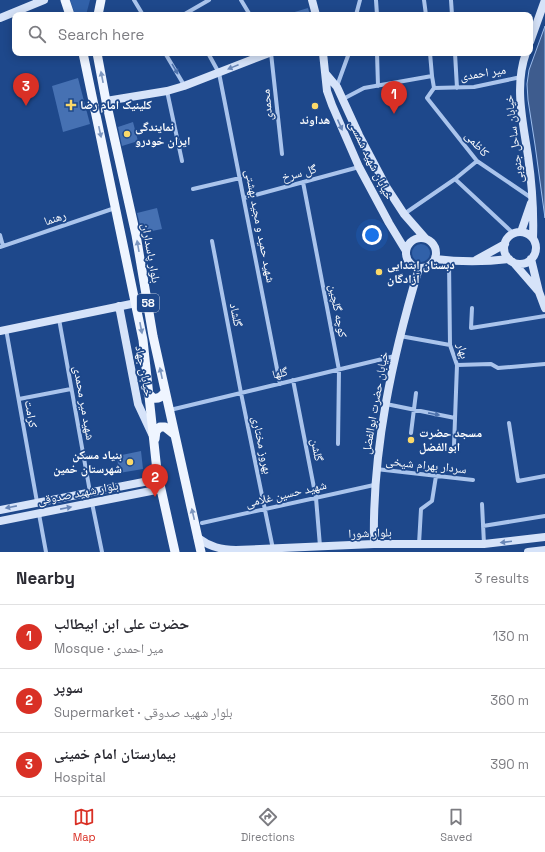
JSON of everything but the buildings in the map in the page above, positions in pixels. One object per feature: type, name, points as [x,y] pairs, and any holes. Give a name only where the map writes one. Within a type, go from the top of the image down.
[{"type":"main road","points":[[65,0],[69,12]]},
{"type":"main road","points":[[99,12],[101,0]]},
{"type":"main road","name":"بلوار پاسداران","points":[[84,56],[143,340],[153,440],[159,479],[176,552]]},
{"type":"main road","name":"بلوار پاسداران","points":[[98,56],[136,235],[153,336],[201,552]]},
{"type":"main road","points":[[148,392],[153,398],[157,399],[165,392]]},
{"type":"main road","points":[[153,440],[156,431],[160,427],[165,427],[175,435]]},
{"type":"street","points":[[15,12],[44,0]]},
{"type":"street","points":[[134,0],[141,12]]},
{"type":"street","points":[[188,12],[209,0]]},
{"type":"street","points":[[241,0],[248,12]]},
{"type":"street","points":[[312,0],[315,12]]},
{"type":"street","points":[[357,12],[360,0]]},
{"type":"street","points":[[376,0],[377,12]]},
{"type":"street","points":[[424,0],[426,12]]},
{"type":"street","points":[[451,0],[452,12]]},
{"type":"street","points":[[533,34],[545,0]]},
{"type":"street","points":[[0,18],[12,13]]},
{"type":"street","points":[[167,56],[184,86]]},
{"type":"street","name":"شهید حمید و مجید بهشتی","points":[[210,56],[219,73],[280,384]]},
{"type":"street","points":[[106,101],[167,91],[262,56]]},
{"type":"street","name":"محمدی","points":[[270,56],[282,154]]},
{"type":"street","name":"خیابان شهید شمسی","points":[[323,56],[327,91],[332,105],[359,167],[406,251]]},
{"type":"street","points":[[337,86],[348,56]]},
{"type":"street","points":[[378,56],[378,86]]},
{"type":"street","points":[[430,56],[434,88]]},
{"type":"street","points":[[455,56],[457,88]]},
{"type":"street","name":"خیابان ساحل جنوبی","points":[[525,56],[521,77],[520,100],[533,199],[534,242]]},
{"type":"street","name":"خیابان شهید شمسی","points":[[326,74],[337,86],[359,135],[387,188],[404,214],[425,238]]},
{"type":"street","points":[[342,99],[364,88],[432,76]]},
{"type":"street","name":"میر احمدی","points":[[434,88],[474,87],[521,77]]},
{"type":"street","name":"کاظمی","points":[[434,88],[427,98],[477,161],[533,199]]},
{"type":"street","points":[[167,91],[182,161]]},
{"type":"street","points":[[404,214],[455,179],[477,161]]},
{"type":"street","name":"گل سرخ","points":[[244,198],[359,167]]},
{"type":"street","points":[[193,189],[240,178]]},
{"type":"street","points":[[455,179],[517,233]]},
{"type":"street","name":"کوچه گلچین","points":[[303,182],[339,370],[338,444]]},
{"type":"street","points":[[517,233],[533,199]]},
{"type":"street","name":"رهنما","points":[[2,246],[116,208]]},
{"type":"street","points":[[435,259],[449,261],[511,261],[525,264],[531,260],[535,253],[534,242],[525,233],[517,233],[508,238],[505,244],[505,252],[511,261],[539,292]]},
{"type":"street","points":[[0,235],[2,246]]},
{"type":"street","points":[[425,238],[430,240],[436,249],[435,259],[429,266],[419,268],[410,264],[406,251],[408,246],[415,239],[425,238]]},
{"type":"street","name":"گلشاد","points":[[212,241],[241,393]]},
{"type":"street","points":[[534,242],[545,242]]},
{"type":"street","points":[[475,260],[505,244]]},
{"type":"street","points":[[531,260],[539,292],[545,308]]},
{"type":"street","name":"بهار","points":[[449,261],[450,344],[456,365],[454,446]]},
{"type":"street","name":"خیابان حضرت ابوالفضل","points":[[374,544],[375,469],[395,356],[419,268]]},
{"type":"street","points":[[3,330],[136,303]]},
{"type":"street","name":"خیابان جهاد","points":[[119,306],[138,404],[153,440]]},
{"type":"street","points":[[472,308],[471,328],[545,316]]},
{"type":"street","name":"شهید میر محمدی","points":[[58,319],[90,492]]},
{"type":"street","name":"کرامت","points":[[3,330],[18,399],[37,502]]},
{"type":"street","points":[[400,336],[450,344]]},
{"type":"street","name":"گلها","points":[[169,410],[395,356]]},
{"type":"street","points":[[456,365],[491,364],[498,368],[545,364]]},
{"type":"street","name":"گلشن","points":[[293,380],[316,498],[320,547]]},
{"type":"street","points":[[18,399],[71,389]]},
{"type":"street","name":"بهروز مختاری","points":[[241,393],[273,549]]},
{"type":"street","points":[[411,433],[416,393]]},
{"type":"street","points":[[386,404],[455,418]]},
{"type":"street","points":[[509,423],[518,481],[545,476]]},
{"type":"street","name":"سردار بهرام شیخی","points":[[375,469],[474,480]]},
{"type":"street","points":[[419,545],[421,509],[432,501],[436,476]]},
{"type":"street","name":"بلوار شهید صدوقی","points":[[0,510],[159,479]]},
{"type":"street","name":"شهید حسین غلامی","points":[[202,524],[374,485]]},
{"type":"street","name":"بلوار شهید صدوقی","points":[[0,521],[161,489]]},
{"type":"street","points":[[92,502],[102,552]]},
{"type":"street","points":[[482,504],[484,544]]},
{"type":"street","points":[[39,513],[46,552]]},
{"type":"street","points":[[483,526],[545,516]]},
{"type":"street","name":"بلوار شورا","points":[[198,538],[206,544],[216,548],[234,551],[374,544],[484,544],[545,537]]},
{"type":"street","points":[[528,552],[545,550]]},
{"type":"shaded area","points":[[70,0],[90,0],[87,12],[74,12]]},
{"type":"shaded area","points":[[545,26],[545,218],[527,84],[529,70]]},
{"type":"shaded area","points":[[417,244],[425,244],[430,249],[428,260],[425,262],[417,262],[412,257],[412,249]]},
{"type":"place","name":"کلینیک امام رضا","points":[[71,105]]},
{"type":"place","name":"بیمارستان امام خمینی","points":[[26,106]]},
{"type":"place","name":"هداوند","points":[[315,106]]},
{"type":"place","name":"حضرت علی ابن ابیطالب","points":[[394,114]]},
{"type":"place","name":"نمایندگی ایران خودرو","points":[[127,134]]},
{"type":"place","name":"دبستان ابتدایی آزادگان","points":[[379,272]]},
{"type":"place","name":"مسجد حضرت ابوالفضل","points":[[411,440]]},
{"type":"place","name":"بنیاد مسکن شهرستان خمین","points":[[130,462]]},
{"type":"place","name":"سوپر","points":[[155,497]]}]
